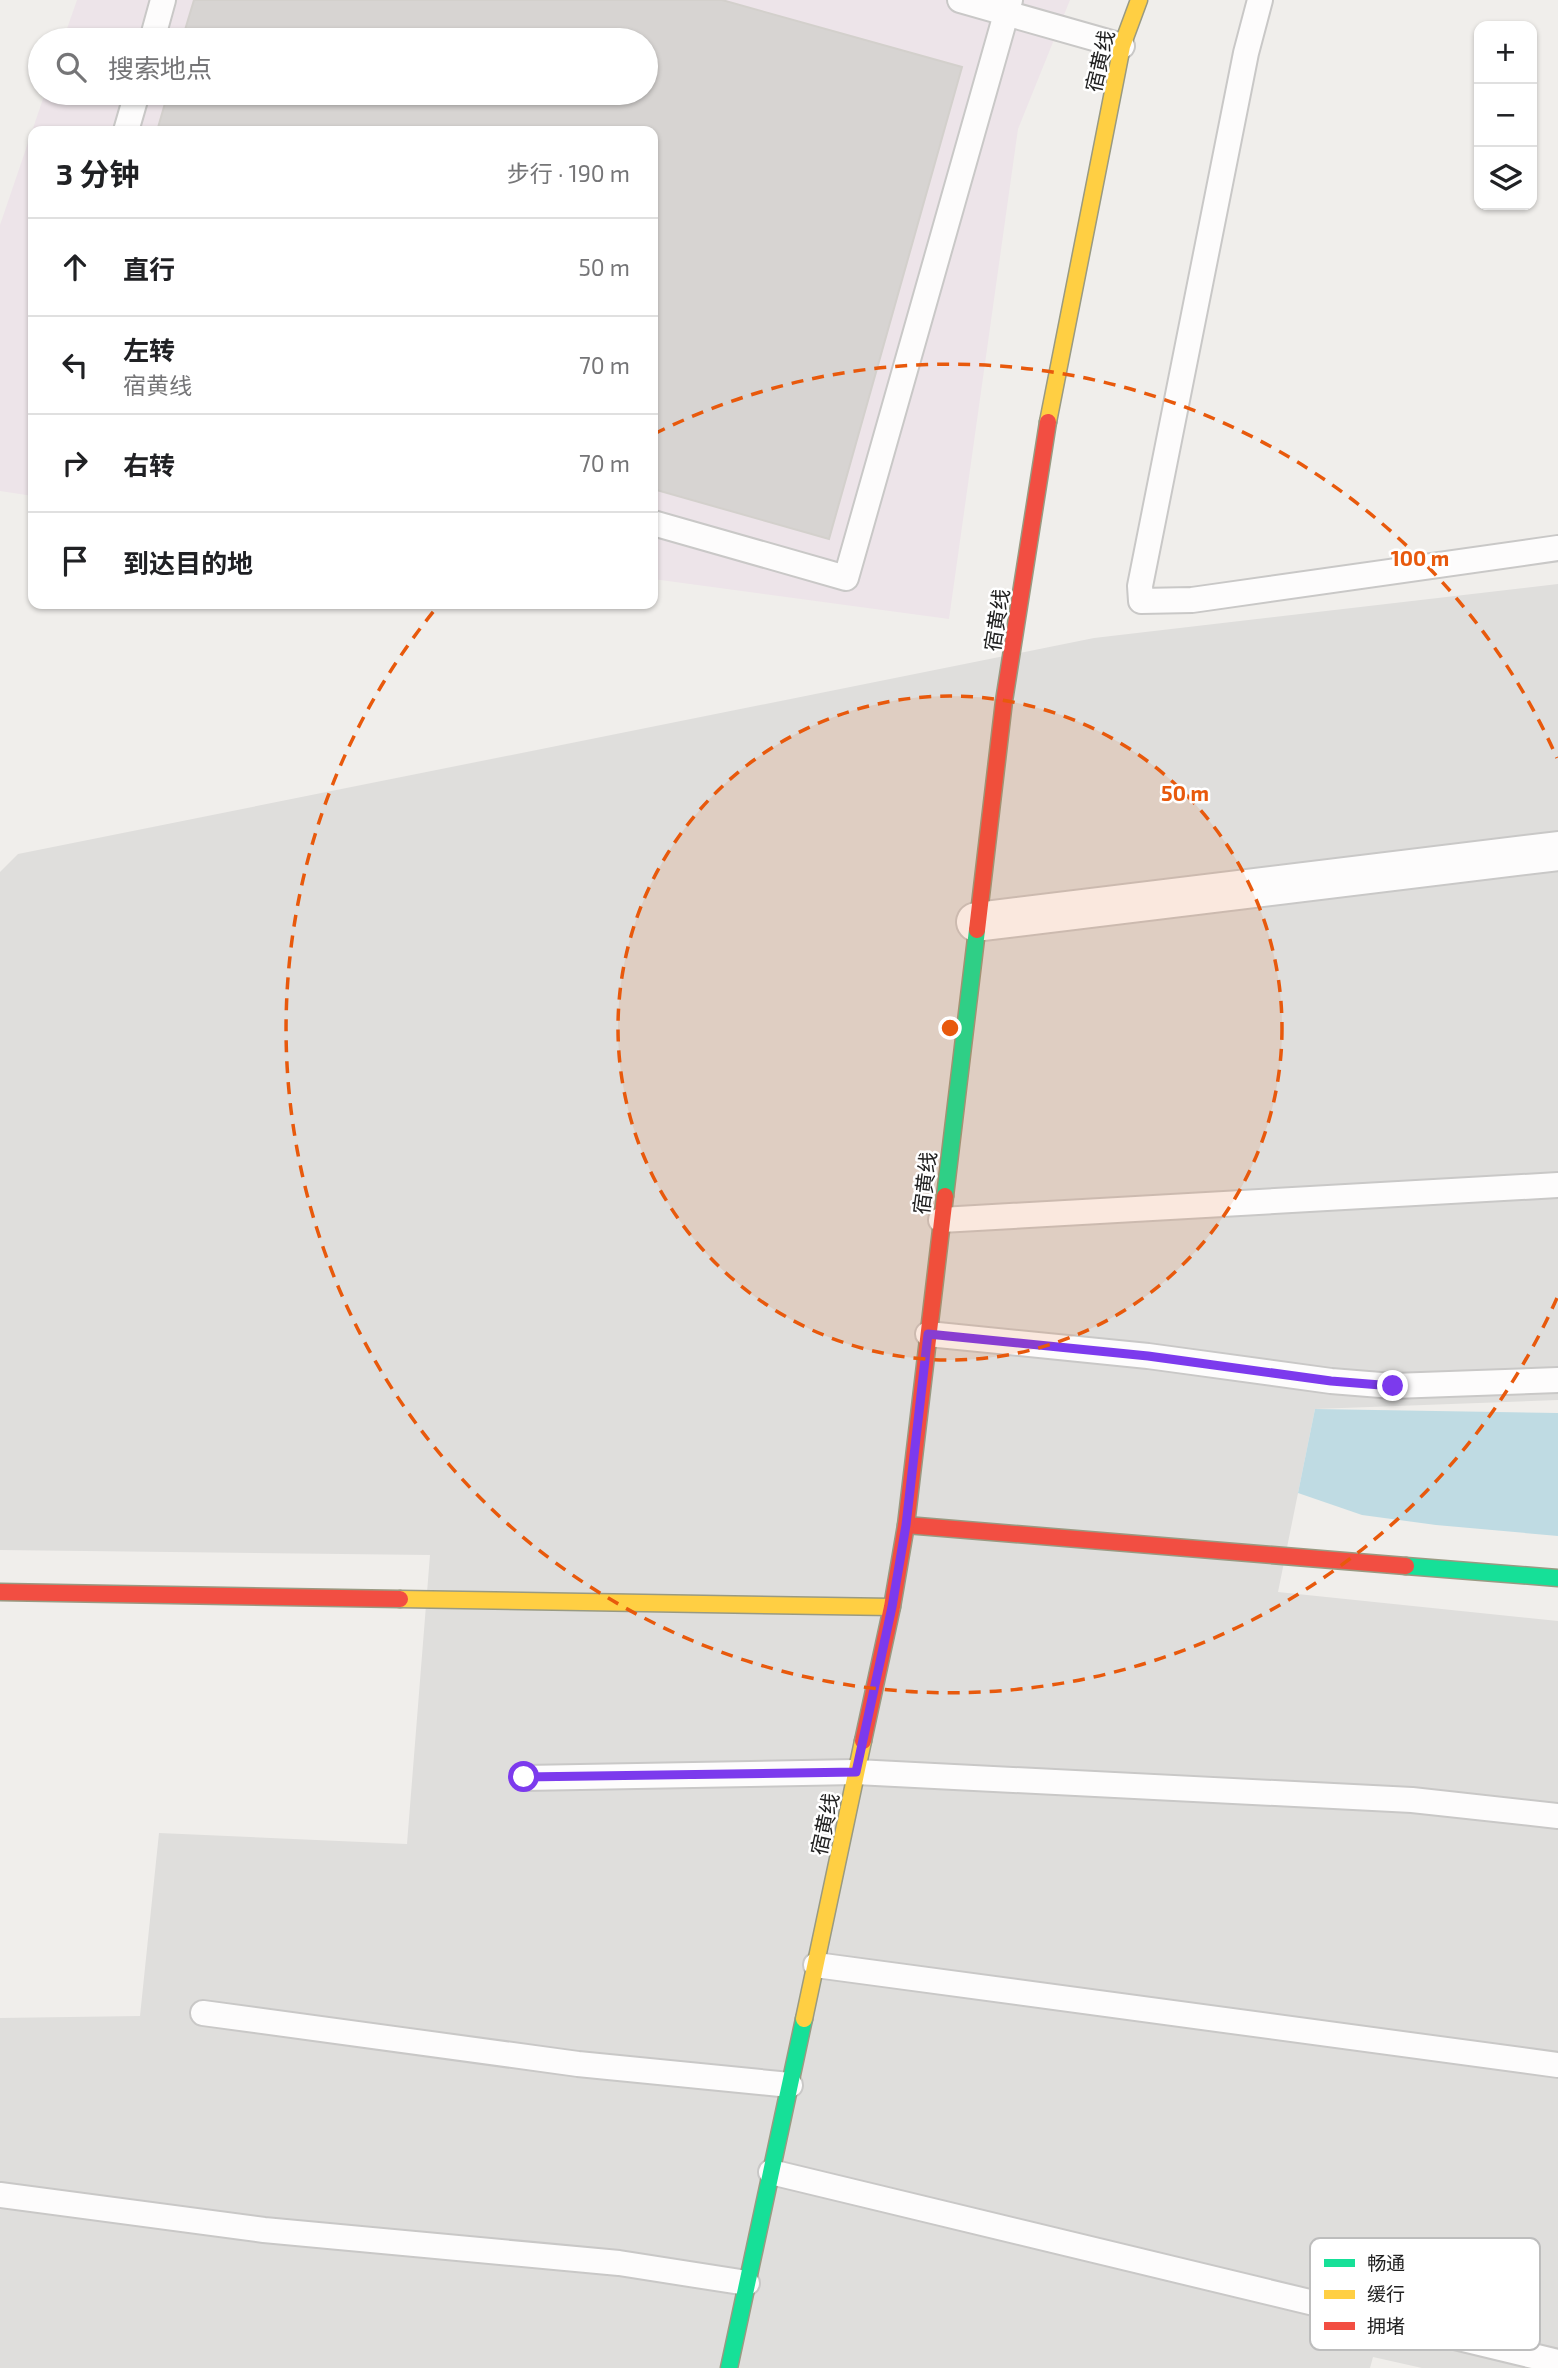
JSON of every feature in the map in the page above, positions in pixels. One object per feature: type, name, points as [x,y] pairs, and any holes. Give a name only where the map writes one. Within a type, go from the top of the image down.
[{"type":"main road","name":"宿黄线","points":[[729,2368],[892,1607],[906,1525],[1004,701],[1049,417],[1122,46],[1139,0]]},
{"type":"main road","points":[[906,1525],[1558,1578]]},
{"type":"main road","points":[[0,1592],[892,1607]]},
{"type":"street","points":[[976,922],[1558,851]]},
{"type":"lane","points":[[155,28],[163,0]]},
{"type":"lane","points":[[960,0],[1008,6],[1122,46]]},
{"type":"lane","points":[[1260,0],[1145,558],[1140,586],[1141,601],[1192,600],[1558,548]]},
{"type":"lane","points":[[658,524],[846,578],[1008,6]]},
{"type":"lane","points":[[127,126],[134,105]]},
{"type":"lane","points":[[941,1220],[1558,1185]]},
{"type":"lane","points":[[928,1334],[1148,1356],[1331,1381],[1393,1386],[1558,1380]]},
{"type":"lane","points":[[524,1777],[856,1772],[1412,1800],[1558,1816]]},
{"type":"lane","points":[[816,1965],[1558,2065]]},
{"type":"lane","points":[[202,2013],[578,2064],[790,2085]]},
{"type":"lane","points":[[771,2172],[1310,2302]]},
{"type":"lane","points":[[0,2195],[264,2230],[619,2263],[747,2283]]},
{"type":"lane","points":[[1508,2350],[1558,2362]]},
{"type":"shaded area","points":[[77,0],[1070,0],[1018,129],[949,619],[658,580],[658,126],[34,126],[41,105],[658,105],[658,28],[67,28]]},
{"type":"shaded area","points":[[28,143],[28,495],[0,491],[0,225]]},
{"type":"shaded area","points":[[1558,584],[1558,1400],[1315,1409],[1278,1592],[1558,1621],[1558,2368],[1422,2368],[1373,2357],[1370,2368],[0,2368],[0,2018],[140,2016],[159,1833],[407,1844],[430,1555],[0,1550],[0,872],[18,854],[1094,638]]},
{"type":"water","points":[[1315,1409],[1558,1413],[1558,1536],[1362,1515],[1298,1493]]},
{"type":"building","points":[[194,0],[722,0],[962,67],[829,539],[658,490],[658,126],[158,126],[165,105],[658,105],[658,28],[186,28]]},
{"type":"traffic: fast","points":[[945,1196],[977,930]]},
{"type":"traffic: fast","points":[[1406,1566],[1558,1578]]},
{"type":"traffic: fast","points":[[729,2368],[804,2019]]},
{"type":"traffic: slow","points":[[1048,422],[1122,46],[1139,0]]},
{"type":"traffic: slow","points":[[400,1599],[892,1607]]},
{"type":"traffic: slow","points":[[804,2019],[863,1741]]},
{"type":"traffic: jam","points":[[977,930],[1004,701],[1048,422]]},
{"type":"traffic: jam","points":[[863,1741],[892,1607],[906,1525],[945,1196]]},
{"type":"traffic: jam","points":[[906,1525],[1406,1566]]},
{"type":"traffic: jam","points":[[0,1592],[400,1599]]},
{"type":"route","points":[[524,1777],[856,1772],[892,1607],[906,1525],[928,1334],[1148,1356],[1331,1381],[1393,1386]]}]
